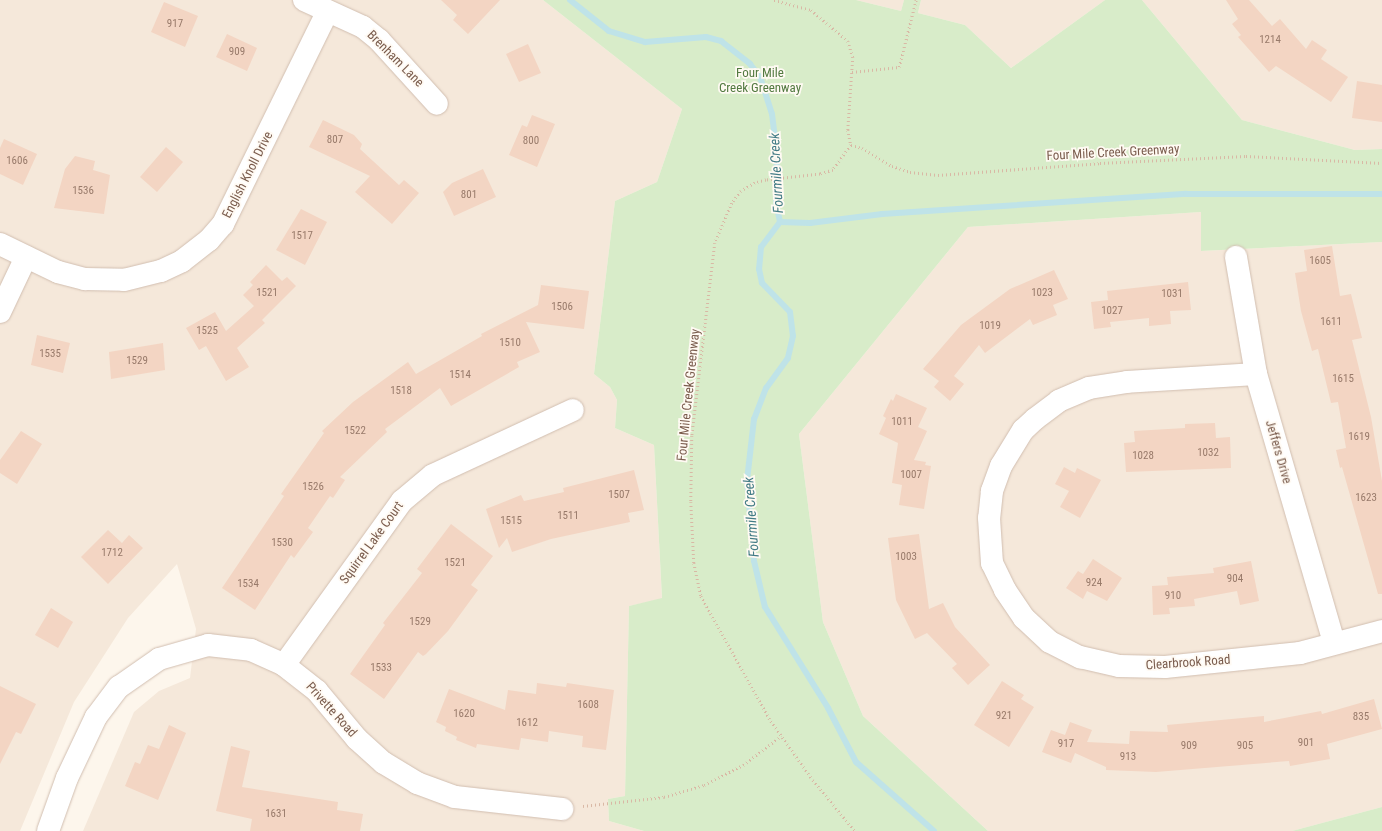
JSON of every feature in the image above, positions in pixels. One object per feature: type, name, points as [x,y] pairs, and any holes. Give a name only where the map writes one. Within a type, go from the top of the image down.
[{"type":"street","name":"Brenham Lane","points":[[304,0],[363,27],[379,40],[437,104]]},
{"type":"street","name":"English Knoll Drive","points":[[0,244],[58,272],[85,279],[124,280],[161,271],[182,261],[209,240],[223,224],[240,194],[328,11]]},
{"type":"street","points":[[0,312],[26,257]]},
{"type":"street","name":"Jeffers Drive","points":[[1236,257],[1256,374],[1334,644]]},
{"type":"street","name":"Clearbrook Road","points":[[1256,374],[1127,382],[1088,388],[1059,401],[1023,430],[1001,466],[992,491],[989,518],[992,563],[1005,590],[1024,618],[1050,642],[1080,657],[1119,666],[1165,667],[1300,653],[1382,631]]},
{"type":"street","name":"Squirrel Lake Court","points":[[284,665],[402,501],[433,475],[573,410]]},
{"type":"street","name":"Privette Road","points":[[48,831],[67,778],[96,717],[119,687],[159,659],[208,645],[251,650],[284,665],[317,691],[357,739],[378,758],[417,783],[455,797],[562,809]]},
{"type":"path","points":[[774,0],[811,10],[848,41],[853,56],[848,130],[851,145]]},
{"type":"path","points":[[852,72],[899,67],[916,0]]},
{"type":"path","name":"Four Mile Creek Greenway","points":[[855,831],[813,780],[781,736],[721,634],[701,596],[694,564],[691,502],[692,436],[715,243],[732,204],[742,191],[755,183],[766,180],[820,174],[833,170],[851,145],[862,148],[892,166],[910,172],[938,175],[1100,162],[1246,156],[1382,163]]},
{"type":"path","points":[[562,809],[664,797],[704,785],[743,765],[781,736]]},
{"type":"shaded area","points":[[0,0],[543,0],[682,109],[657,182],[615,201],[594,374],[610,387],[617,400],[615,428],[654,445],[662,599],[629,606],[625,796],[608,799],[609,821],[644,831],[83,831],[134,712],[159,691],[190,678],[196,629],[177,564],[128,618],[74,702],[20,831],[0,831]]},
{"type":"shaded area","points":[[856,0],[904,0],[901,11]]},
{"type":"shaded area","points":[[921,0],[1105,0],[1011,68],[965,25],[918,13]]},
{"type":"shaded area","points":[[1142,0],[1382,0],[1382,149],[1355,150],[1242,120]]},
{"type":"shaded area","points":[[1201,212],[1202,251],[1382,242],[1382,807],[1292,831],[988,831],[863,716],[823,622],[799,434],[968,227]]},
{"type":"green space","points":[[543,0],[856,0],[901,11],[904,0],[921,0],[918,13],[965,25],[1011,68],[1105,0],[1142,0],[1242,120],[1355,150],[1382,149],[1382,242],[1201,251],[1201,212],[968,227],[799,434],[823,622],[863,716],[988,831],[644,831],[609,821],[608,799],[625,796],[629,606],[662,598],[654,445],[615,428],[617,400],[610,387],[594,374],[615,201],[657,182],[682,109]]},
{"type":"green space","points":[[1382,807],[1382,831],[1292,831]]},
{"type":"building","points":[[441,0],[500,0],[468,34],[453,20],[457,15]]},
{"type":"building","points":[[1226,0],[1249,0],[1272,26],[1280,19],[1306,49],[1312,40],[1327,50],[1321,59],[1348,77],[1331,102],[1276,66],[1269,72],[1238,37],[1241,35],[1232,24],[1238,19]]},
{"type":"building","points":[[164,2],[198,16],[185,47],[151,32]]},
{"type":"building","points":[[227,34],[257,48],[247,71],[216,57]]},
{"type":"building","points":[[528,44],[541,73],[519,82],[506,54]]},
{"type":"building","points":[[1357,81],[1382,85],[1382,122],[1352,118]]},
{"type":"building","points":[[532,115],[555,124],[537,167],[509,155],[522,125],[527,127]]},
{"type":"building","points":[[323,120],[354,135],[362,144],[360,149],[399,185],[404,180],[419,193],[392,224],[355,192],[370,176],[309,147]]},
{"type":"building","points":[[4,139],[37,154],[23,185],[0,174],[0,148]]},
{"type":"building","points":[[166,147],[183,162],[157,192],[140,177]]},
{"type":"building","points":[[75,156],[95,161],[93,170],[110,175],[104,214],[54,208],[65,169]]},
{"type":"building","points":[[483,169],[496,197],[454,216],[443,192],[452,183]]},
{"type":"building","points":[[301,209],[327,222],[305,265],[276,250]]},
{"type":"building","points":[[1332,246],[1340,296],[1351,294],[1362,338],[1352,340],[1371,417],[1382,481],[1382,594],[1378,594],[1342,467],[1340,468],[1336,450],[1346,448],[1338,402],[1331,403],[1318,349],[1312,351],[1301,311],[1295,273],[1307,271],[1304,250]]},
{"type":"building","points":[[266,265],[282,281],[287,277],[296,286],[262,320],[265,323],[237,348],[249,367],[226,381],[206,346],[199,350],[186,328],[215,312],[226,331],[254,306],[243,295],[253,285],[250,282]]},
{"type":"building","points":[[1054,270],[1068,299],[1053,305],[1057,315],[1033,325],[1030,319],[985,353],[979,345],[954,376],[964,384],[950,401],[934,387],[939,381],[923,369],[961,325],[1010,289]]},
{"type":"building","points":[[1188,282],[1191,310],[1170,311],[1171,324],[1149,326],[1149,318],[1110,322],[1111,327],[1094,329],[1091,302],[1108,300],[1107,291]]},
{"type":"building","points":[[541,285],[589,291],[584,329],[526,322],[540,352],[517,362],[519,367],[451,406],[440,388],[385,429],[387,432],[340,477],[345,480],[333,498],[330,496],[308,528],[313,532],[294,558],[291,555],[255,610],[222,588],[284,496],[281,494],[324,433],[322,431],[353,402],[408,362],[416,374],[482,336],[481,334],[538,305]]},
{"type":"building","points":[[37,335],[70,343],[63,373],[31,365]]},
{"type":"building","points":[[163,343],[165,370],[111,379],[109,352]]},
{"type":"building","points":[[896,394],[927,408],[918,427],[927,431],[914,460],[926,462],[925,465],[931,466],[924,509],[899,505],[902,485],[892,483],[898,443],[879,434],[886,418],[883,416],[891,399],[893,401]]},
{"type":"building","points":[[1215,423],[1216,438],[1230,437],[1231,468],[1126,472],[1124,443],[1135,442],[1134,431],[1185,428],[1185,424]]},
{"type":"building","points":[[21,431],[42,444],[17,484],[0,473],[0,460]]},
{"type":"building","points":[[1064,467],[1075,473],[1077,468],[1101,480],[1080,518],[1060,507],[1069,491],[1055,484]]},
{"type":"building","points":[[634,470],[644,510],[628,513],[630,522],[551,539],[512,552],[507,538],[499,548],[486,509],[521,495],[524,501],[564,492],[563,488]]},
{"type":"building","points":[[451,524],[493,556],[471,585],[478,590],[448,631],[426,654],[423,656],[418,652],[384,699],[350,674],[385,625],[383,623],[422,573],[417,569]]},
{"type":"building","points":[[108,530],[122,543],[129,535],[143,548],[108,584],[81,557]]},
{"type":"building","points":[[919,534],[929,609],[943,603],[955,627],[990,665],[968,685],[952,668],[957,664],[927,633],[915,639],[896,600],[888,538]]},
{"type":"building","points":[[1093,559],[1122,578],[1107,601],[1087,591],[1083,599],[1066,588],[1078,571],[1083,574]]},
{"type":"building","points":[[1251,561],[1259,601],[1240,605],[1237,591],[1194,599],[1195,606],[1169,608],[1170,614],[1153,615],[1152,586],[1168,585],[1167,577],[1214,573],[1213,568]]},
{"type":"building","points":[[51,608],[73,622],[58,648],[35,635]]},
{"type":"building","points":[[1002,681],[1024,695],[1021,699],[1034,707],[1009,747],[974,725]]},
{"type":"building","points":[[537,683],[566,687],[567,683],[614,690],[606,750],[582,747],[583,736],[549,731],[548,742],[521,738],[519,750],[477,744],[476,748],[456,740],[457,737],[445,731],[446,727],[436,722],[449,689],[505,710],[508,690],[536,694]]},
{"type":"building","points":[[0,686],[36,704],[21,734],[16,732],[0,764]]},
{"type":"building","points":[[1374,699],[1382,729],[1327,744],[1330,759],[1290,766],[1289,761],[1156,772],[1106,770],[1106,767],[1075,753],[1071,763],[1042,752],[1051,730],[1065,735],[1070,722],[1092,730],[1087,742],[1129,744],[1130,731],[1168,732],[1167,725],[1264,716],[1264,722],[1321,711],[1322,714]]},
{"type":"building","points":[[169,725],[186,733],[158,800],[125,786],[135,762],[140,764],[148,745],[159,749]]},
{"type":"building","points":[[231,746],[250,751],[242,787],[338,802],[337,810],[363,814],[360,831],[250,831],[252,819],[216,811]]},
{"type":"waterway","name":"Fourmile Creek","points":[[570,0],[609,31],[645,42],[706,37],[721,41],[750,64],[760,77],[772,114],[777,155],[776,203],[780,222],[761,247],[759,269],[762,283],[790,312],[793,336],[788,358],[766,388],[754,419],[747,480],[754,561],[765,607],[828,708],[856,762],[934,831]]},
{"type":"waterway","points":[[780,222],[810,223],[882,214],[1186,194],[1382,194]]}]
